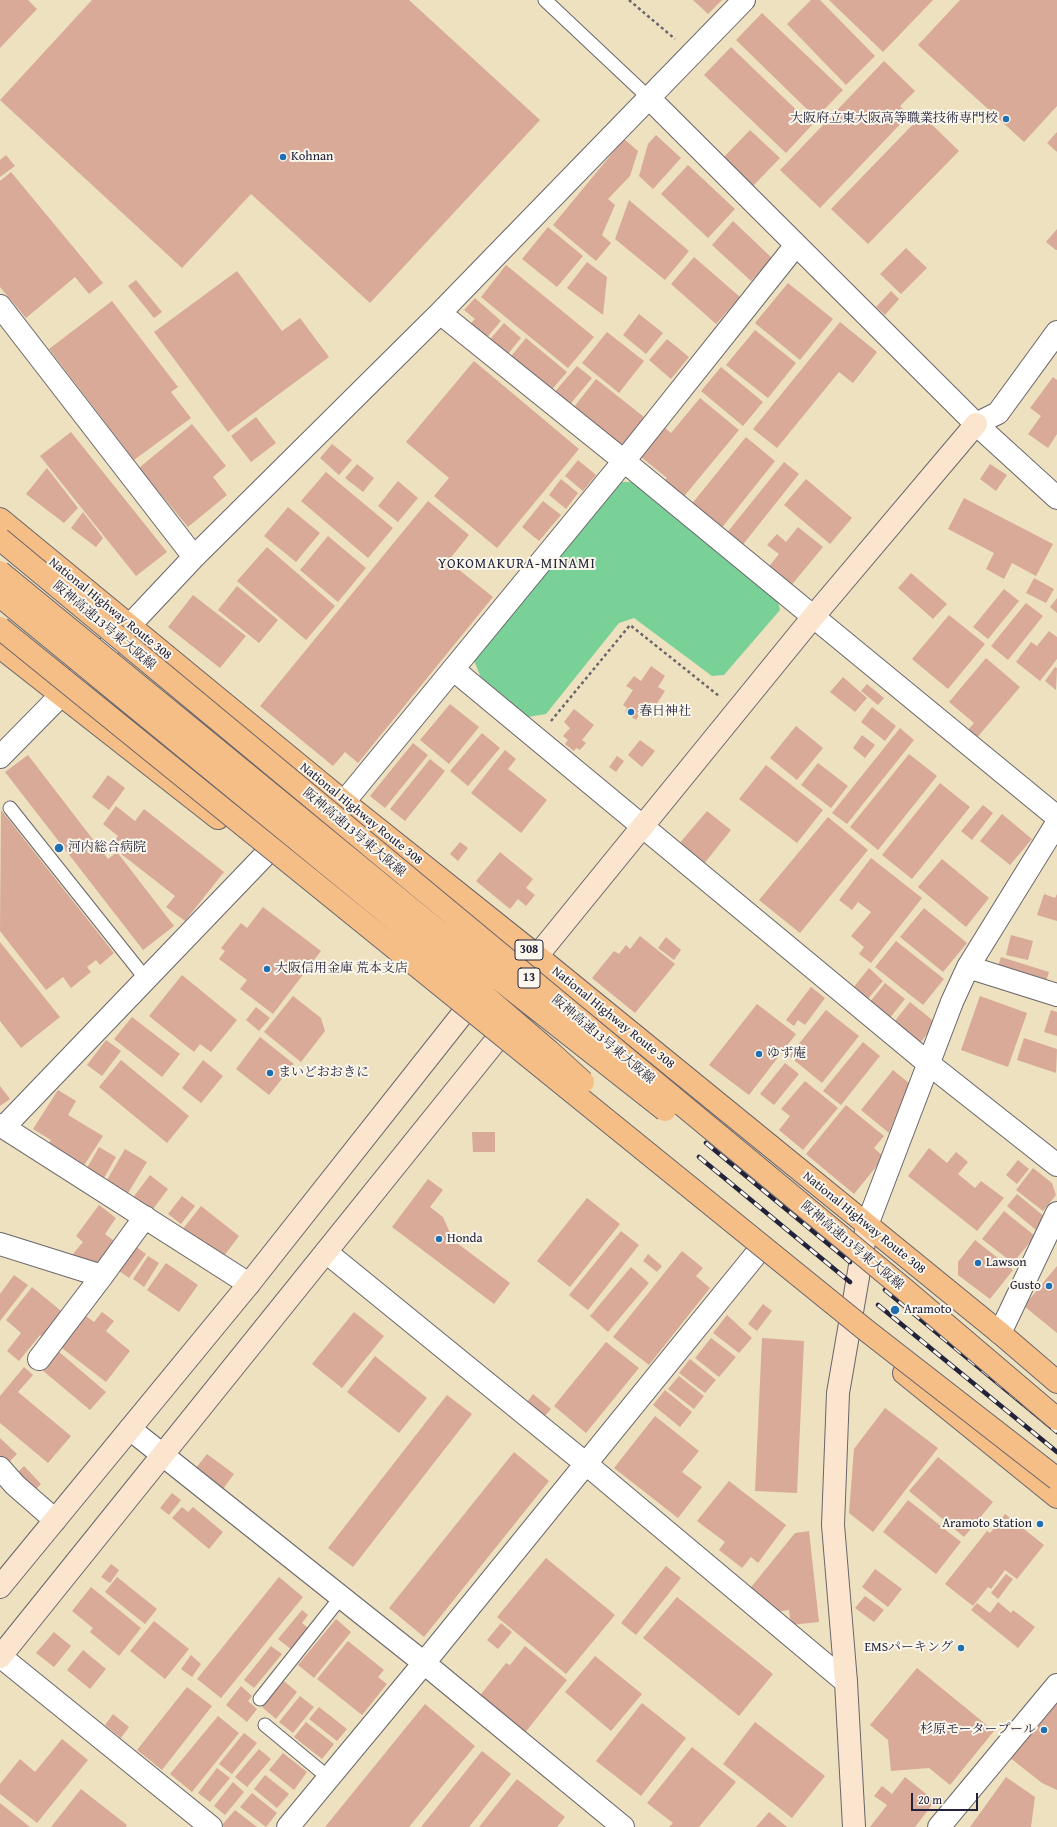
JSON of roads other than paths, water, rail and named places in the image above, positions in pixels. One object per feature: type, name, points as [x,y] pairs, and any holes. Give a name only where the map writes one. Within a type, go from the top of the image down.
[{"type":"highway","name":"National Highway Route 308","points":[[0,519],[344,802],[537,956],[1000,1333],[1057,1382]]},
{"type":"highway","name":"阪神高速13号東大阪線","points":[[0,539],[903,1288],[1057,1419]]},
{"type":"highway","points":[[0,572],[438,931],[772,1194],[903,1288]]},
{"type":"highway","points":[[0,596],[468,981],[550,1051],[718,1209]]},
{"type":"highway","points":[[0,628],[868,1331],[1057,1479]]},
{"type":"highway","points":[[0,647],[498,1038],[849,1329],[1057,1497]]},
{"type":"street","points":[[0,757],[130,625],[194,557],[440,313],[648,97],[744,0]]},
{"type":"street","points":[[648,97],[976,424],[1057,498]]},
{"type":"street","points":[[344,802],[454,670],[624,461],[796,245]]},
{"type":"street","points":[[0,306],[194,557]]},
{"type":"street","points":[[440,313],[624,461],[1057,817]]},
{"type":"street","points":[[0,1587],[249,1284],[464,1012],[537,956],[643,827],[736,710],[976,424],[998,413],[1057,332]]},
{"type":"street","points":[[454,670],[929,1064],[1057,1165]]},
{"type":"street","points":[[854,1827],[846,1682],[833,1525],[838,1393],[867,1225],[952,1002],[968,967],[1057,823]]},
{"type":"street","points":[[249,1284],[24,1140],[1,1130],[265,855]]},
{"type":"street","points":[[211,1827],[0,1656],[164,1455],[498,1038],[537,956]]},
{"type":"street","points":[[968,967],[1057,995]]},
{"type":"street","points":[[1000,1333],[1057,1213]]},
{"type":"street","points":[[39,1359],[145,1217]]},
{"type":"street","points":[[0,1244],[102,1276]]},
{"type":"street","points":[[326,1252],[585,1463],[846,1682]]},
{"type":"street","points":[[288,1827],[424,1663],[757,1252]]},
{"type":"street","points":[[130,1429],[424,1663],[623,1827]]},
{"type":"street","points":[[0,1468],[15,1485],[55,1520]]},
{"type":"street","points":[[939,1827],[1057,1685]]},
{"type":"lane","points":[[545,0],[648,97]]},
{"type":"lane","points":[[10,808],[146,979]]},
{"type":"lane","points":[[260,1699],[341,1596]]},
{"type":"lane","points":[[266,1726],[329,1778]]},
{"type":"railway","points":[[123,666],[481,959]]},
{"type":"railway","points":[[113,677],[473,972]]},
{"type":"railway","points":[[706,1143],[850,1262]]},
{"type":"railway","points":[[699,1157],[850,1282]]},
{"type":"railway","points":[[885,1290],[1057,1432]]},
{"type":"railway","points":[[878,1305],[1057,1452]]},
{"type":"place","name":"大阪府立東大阪高等職業技術専門校","points":[[1006,119]]},
{"type":"place","name":"Kohnan","points":[[283,157]]},
{"type":"place","name":"春日神社","points":[[631,712]]},
{"type":"place","name":"河内総合病院","points":[[59,848]]},
{"type":"place","name":"大阪信用金庫 荒本支店","points":[[267,969]]},
{"type":"place","name":"ゆず庵","points":[[759,1054]]},
{"type":"place","name":"まいどおおきに","points":[[270,1073]]},
{"type":"place","name":"Honda","points":[[439,1239]]},
{"type":"place","name":"Lawson","points":[[978,1263]]},
{"type":"place","name":"Gusto","points":[[1049,1286]]},
{"type":"place","name":"Aramoto","points":[[895,1310]]},
{"type":"place","name":"Aramoto Station","points":[[1040,1524]]},
{"type":"place","name":"EMSパーキング","points":[[961,1648]]},
{"type":"place","name":"杉原モータープール","points":[[1044,1730]]},
{"type":"district","name":"YOKOMAKURA-MINAMI","points":[[517,564]]}]
